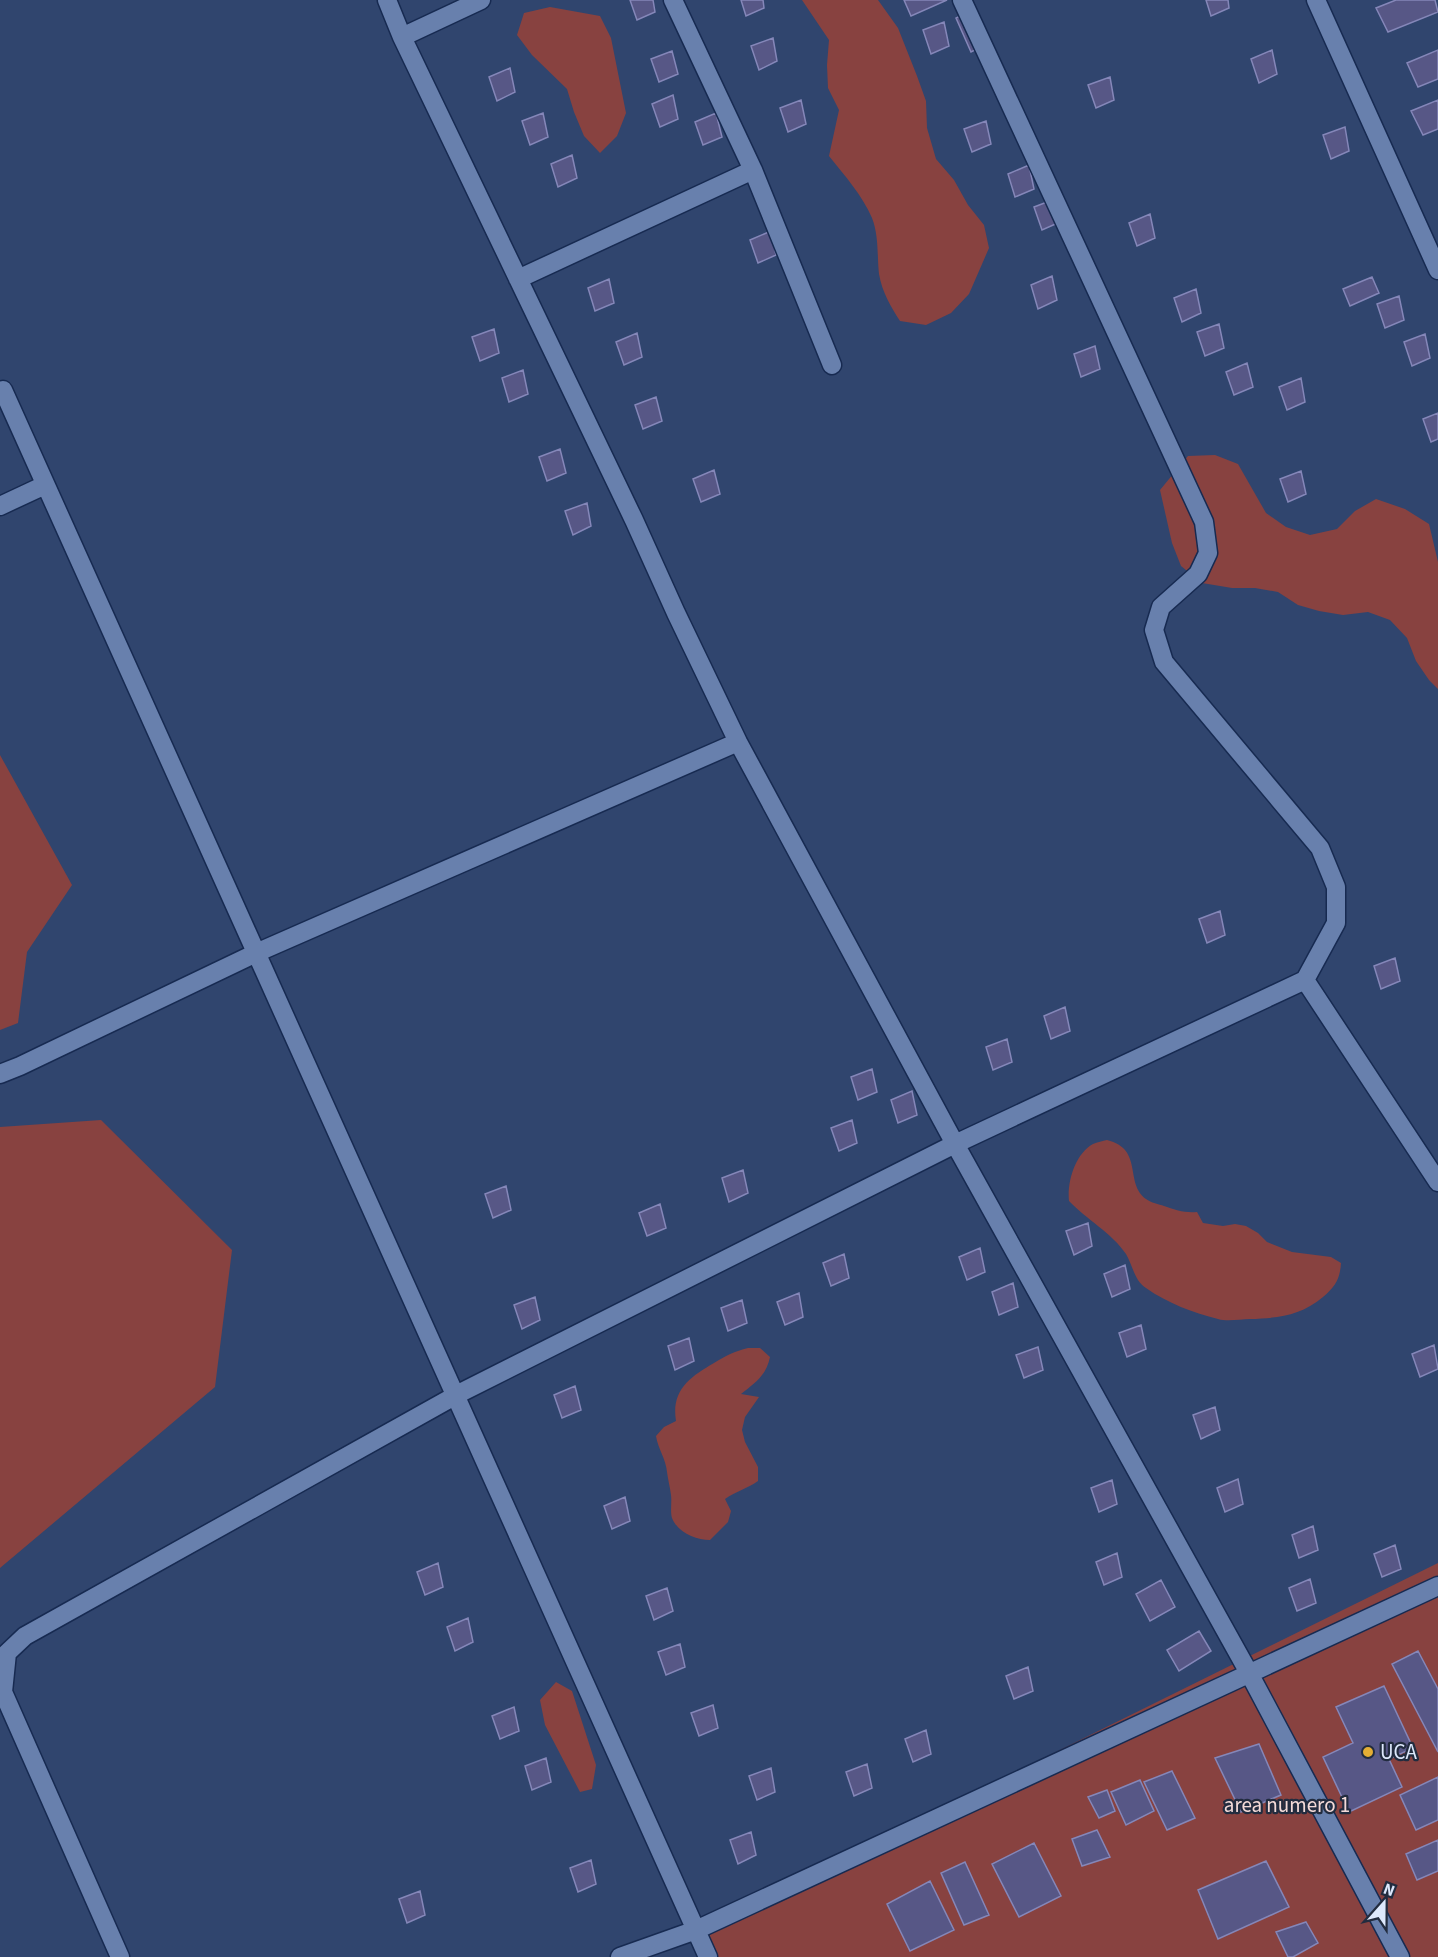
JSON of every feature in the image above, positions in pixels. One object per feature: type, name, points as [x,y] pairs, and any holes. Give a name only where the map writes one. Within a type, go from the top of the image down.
[{"type":"street","points":[[387,0],[402,36],[738,742],[955,1144],[1249,1673],[1400,1957]]},
{"type":"street","points":[[402,36],[480,0]]},
{"type":"street","points":[[673,0],[753,170],[832,365]]},
{"type":"street","points":[[120,1957],[3,1692],[7,1653],[25,1636],[454,1396],[955,1144],[1305,980],[1336,923],[1336,887],[1320,848],[1164,662],[1154,630],[1161,607],[1198,574],[1208,553],[1204,522],[962,0]]},
{"type":"street","points":[[1316,0],[1438,270]]},
{"type":"street","points":[[518,279],[753,170]]},
{"type":"street","points":[[1,388],[708,1957]]},
{"type":"street","points":[[0,506],[45,485]]},
{"type":"street","points":[[0,1074],[255,953],[738,742]]},
{"type":"street","points":[[1305,980],[1438,1182]]},
{"type":"street","points":[[620,1957],[696,1930],[1438,1586]]},
{"type":"green space","points":[[802,0],[878,0],[898,28],[917,76],[926,101],[927,128],[936,159],[954,180],[968,205],[984,225],[989,248],[969,294],[951,313],[926,325],[900,321],[893,310],[880,281],[877,239],[872,218],[847,178],[829,156],[839,110],[828,88],[829,40]]},
{"type":"green space","points":[[550,7],[600,16],[611,38],[626,113],[617,136],[600,153],[584,136],[567,89],[532,55],[517,35],[524,13]]},
{"type":"green space","points":[[1215,455],[1238,464],[1266,513],[1286,527],[1310,535],[1337,529],[1355,511],[1376,499],[1405,509],[1429,524],[1438,562],[1438,689],[1416,661],[1407,638],[1390,620],[1368,612],[1343,615],[1319,611],[1298,605],[1278,592],[1202,583],[1181,566],[1172,543],[1160,490],[1188,456]]},
{"type":"green space","points":[[0,755],[72,885],[27,952],[18,1023],[0,1030]]},
{"type":"green space","points":[[101,1120],[232,1250],[215,1387],[0,1568],[0,1127]]},
{"type":"green space","points":[[1107,1140],[1118,1144],[1126,1151],[1136,1184],[1148,1200],[1180,1211],[1197,1212],[1203,1223],[1246,1226],[1267,1242],[1292,1252],[1331,1257],[1341,1263],[1339,1274],[1331,1290],[1306,1308],[1289,1315],[1230,1320],[1218,1319],[1181,1307],[1146,1288],[1139,1281],[1120,1246],[1069,1201],[1071,1177],[1081,1154],[1093,1144]]},
{"type":"green space","points":[[748,1348],[760,1348],[770,1357],[763,1374],[741,1394],[759,1397],[745,1417],[742,1430],[745,1442],[758,1467],[758,1481],[725,1499],[731,1511],[728,1522],[710,1540],[699,1539],[683,1532],[672,1518],[666,1467],[656,1436],[664,1427],[676,1421],[676,1401],[690,1379],[722,1358]]},
{"type":"green space","name":"area numero 1","points":[[1438,1563],[1438,1957],[708,1957],[696,1930]]},
{"type":"green space","points":[[556,1682],[572,1691],[596,1765],[592,1789],[580,1792],[545,1725],[540,1700]]},
{"type":"building","points":[[630,0],[653,0],[655,12],[637,20]]},
{"type":"building","points":[[741,0],[763,0],[764,8],[746,16]]},
{"type":"building","points":[[904,0],[947,0],[911,16]]},
{"type":"building","points":[[1206,0],[1228,0],[1229,8],[1211,16]]},
{"type":"building","points":[[1396,0],[1435,0],[1438,12],[1388,32],[1376,8]]},
{"type":"building","points":[[966,13],[981,47],[971,52],[956,18]]},
{"type":"building","points":[[944,22],[949,46],[931,54],[923,30]]},
{"type":"building","points":[[773,38],[777,61],[759,70],[751,46]]},
{"type":"building","points":[[1272,50],[1277,74],[1259,83],[1251,59]]},
{"type":"building","points":[[1438,50],[1438,79],[1418,87],[1407,63]]},
{"type":"building","points":[[672,51],[678,74],[659,82],[651,59]]},
{"type":"building","points":[[510,68],[515,92],[497,101],[489,77]]},
{"type":"building","points":[[1110,77],[1114,100],[1096,108],[1088,85]]},
{"type":"building","points":[[673,95],[678,119],[660,127],[652,104]]},
{"type":"building","points":[[801,100],[806,124],[788,132],[780,108]]},
{"type":"building","points":[[1438,100],[1438,129],[1423,135],[1411,111]]},
{"type":"building","points":[[543,113],[548,137],[530,145],[522,121]]},
{"type":"building","points":[[716,113],[722,137],[703,145],[695,122]]},
{"type":"building","points":[[986,121],[991,144],[972,152],[964,129]]},
{"type":"building","points":[[1345,127],[1349,151],[1331,159],[1323,135]]},
{"type":"building","points":[[572,155],[577,178],[558,187],[551,164]]},
{"type":"building","points":[[1029,165],[1034,189],[1015,197],[1008,174]]},
{"type":"building","points":[[1055,199],[1060,222],[1042,230],[1034,207]]},
{"type":"building","points":[[1150,214],[1155,238],[1137,246],[1129,223]]},
{"type":"building","points":[[771,231],[776,255],[758,263],[750,240]]},
{"type":"building","points":[[1052,276],[1057,300],[1038,309],[1031,285]]},
{"type":"building","points":[[1372,277],[1379,293],[1350,306],[1343,289]]},
{"type":"building","points":[[609,279],[614,303],[595,311],[588,288]]},
{"type":"building","points":[[1196,289],[1201,313],[1182,322],[1174,298]]},
{"type":"building","points":[[1399,296],[1404,320],[1385,328],[1377,304]]},
{"type":"building","points":[[1219,324],[1224,348],[1205,356],[1197,332]]},
{"type":"building","points":[[494,329],[499,353],[480,361],[472,337]]},
{"type":"building","points":[[637,333],[642,357],[624,365],[616,342]]},
{"type":"building","points":[[1425,334],[1430,358],[1412,366],[1404,342]]},
{"type":"building","points":[[1095,346],[1100,369],[1081,377],[1074,354]]},
{"type":"building","points":[[1247,363],[1253,387],[1234,395],[1226,372]]},
{"type":"building","points":[[523,370],[528,394],[509,402],[502,378]]},
{"type":"building","points":[[1301,378],[1305,402],[1287,410],[1279,387]]},
{"type":"building","points":[[656,397],[662,421],[643,429],[635,405]]},
{"type":"building","points":[[1438,413],[1438,439],[1431,442],[1423,419]]},
{"type":"building","points":[[560,449],[566,473],[547,481],[539,457]]},
{"type":"building","points":[[714,470],[720,494],[701,502],[693,479]]},
{"type":"building","points":[[1301,471],[1306,494],[1288,502],[1280,479]]},
{"type":"building","points":[[587,503],[591,526],[573,535],[565,511]]},
{"type":"building","points":[[1220,911],[1225,935],[1207,943],[1199,919]]},
{"type":"building","points":[[1395,958],[1400,981],[1381,989],[1374,966]]},
{"type":"building","points":[[1065,1007],[1070,1031],[1051,1039],[1044,1016]]},
{"type":"building","points":[[1007,1039],[1012,1062],[993,1070],[986,1047]]},
{"type":"building","points":[[872,1069],[877,1092],[858,1100],[851,1077]]},
{"type":"building","points":[[912,1091],[917,1115],[898,1123],[891,1100]]},
{"type":"building","points":[[852,1120],[857,1143],[839,1151],[831,1128]]},
{"type":"building","points":[[743,1170],[748,1193],[729,1202],[722,1178]]},
{"type":"building","points":[[506,1186],[511,1210],[493,1218],[485,1194]]},
{"type":"building","points":[[660,1204],[666,1228],[647,1236],[639,1213]]},
{"type":"building","points":[[1088,1223],[1092,1246],[1074,1255],[1066,1231]]},
{"type":"building","points":[[980,1248],[985,1272],[967,1280],[959,1257]]},
{"type":"building","points":[[844,1254],[849,1278],[831,1286],[823,1263]]},
{"type":"building","points":[[1125,1265],[1130,1289],[1112,1297],[1104,1274]]},
{"type":"building","points":[[1013,1283],[1018,1307],[999,1315],[992,1292]]},
{"type":"building","points":[[799,1293],[803,1317],[785,1325],[777,1302]]},
{"type":"building","points":[[535,1297],[540,1320],[522,1329],[514,1305]]},
{"type":"building","points":[[742,1300],[747,1323],[728,1331],[721,1308]]},
{"type":"building","points":[[1141,1325],[1146,1349],[1127,1357],[1119,1333]]},
{"type":"building","points":[[689,1338],[694,1361],[675,1370],[668,1346]]},
{"type":"building","points":[[1434,1345],[1438,1369],[1420,1377],[1412,1354]]},
{"type":"building","points":[[1038,1347],[1043,1370],[1024,1378],[1016,1355]]},
{"type":"building","points":[[575,1386],[581,1410],[562,1418],[554,1395]]},
{"type":"building","points":[[1215,1407],[1220,1430],[1201,1439],[1193,1415]]},
{"type":"building","points":[[1238,1479],[1243,1504],[1225,1512],[1217,1488]]},
{"type":"building","points":[[1112,1480],[1117,1504],[1099,1512],[1091,1488]]},
{"type":"building","points":[[625,1497],[630,1521],[612,1529],[604,1506]]},
{"type":"building","points":[[1313,1526],[1318,1550],[1299,1558],[1292,1535]]},
{"type":"building","points":[[1395,1545],[1401,1569],[1382,1577],[1374,1554]]},
{"type":"building","points":[[1117,1553],[1122,1577],[1104,1585],[1096,1562]]},
{"type":"building","points":[[438,1563],[443,1587],[425,1595],[417,1572]]},
{"type":"building","points":[[1310,1579],[1316,1603],[1297,1611],[1289,1588]]},
{"type":"building","points":[[1161,1580],[1175,1607],[1150,1621],[1136,1594]]},
{"type":"building","points":[[667,1588],[673,1611],[654,1620],[646,1596]]},
{"type":"building","points":[[468,1618],[473,1642],[455,1651],[447,1627]]},
{"type":"building","points":[[1199,1631],[1211,1651],[1179,1671],[1167,1650]]},
{"type":"building","points":[[680,1644],[685,1667],[666,1675],[658,1652]]},
{"type":"building","name":"UCA","points":[[1418,1651],[1438,1689],[1438,1752],[1392,1664]]},
{"type":"building","points":[[1028,1667],[1033,1691],[1014,1699],[1006,1676]]},
{"type":"building","name":"UCA","points":[[1384,1686],[1413,1748],[1389,1759],[1402,1787],[1349,1812],[1323,1757],[1353,1743],[1336,1707]]},
{"type":"building","points":[[713,1705],[718,1728],[699,1736],[691,1713]]},
{"type":"building","points":[[514,1707],[519,1731],[500,1739],[492,1716]]},
{"type":"building","points":[[926,1730],[931,1754],[913,1762],[905,1739]]},
{"type":"building","points":[[1259,1744],[1281,1795],[1241,1812],[1215,1758]]},
{"type":"building","points":[[546,1758],[551,1782],[532,1790],[525,1766]]},
{"type":"building","points":[[867,1764],[872,1788],[854,1796],[846,1772]]},
{"type":"building","points":[[771,1768],[775,1792],[757,1800],[749,1776]]},
{"type":"building","points":[[1172,1771],[1195,1818],[1167,1830],[1144,1782]]},
{"type":"building","name":"UCA","points":[[1438,1777],[1438,1820],[1416,1830],[1400,1795]]},
{"type":"building","points":[[1140,1780],[1154,1811],[1126,1825],[1111,1792]]},
{"type":"building","points":[[1107,1790],[1115,1811],[1099,1818],[1088,1797]]},
{"type":"building","points":[[1097,1830],[1110,1857],[1082,1866],[1072,1839]]},
{"type":"building","points":[[751,1832],[756,1855],[738,1864],[730,1840]]},
{"type":"building","points":[[1438,1840],[1438,1871],[1417,1880],[1406,1854]]},
{"type":"building","points":[[1034,1843],[1061,1896],[1019,1917],[992,1864]]},
{"type":"building","points":[[591,1860],[596,1884],[578,1892],[570,1868]]},
{"type":"building","points":[[1266,1861],[1289,1907],[1218,1939],[1198,1890]]},
{"type":"building","points":[[965,1862],[989,1915],[964,1925],[941,1873]]},
{"type":"building","points":[[930,1881],[954,1930],[910,1951],[887,1904]]},
{"type":"building","points":[[420,1891],[425,1915],[407,1923],[399,1899]]},
{"type":"building","points":[[1306,1922],[1318,1943],[1293,1957],[1288,1957],[1276,1932]]},
{"type":"place","name":"UCA","points":[[1368,1752]]}]
